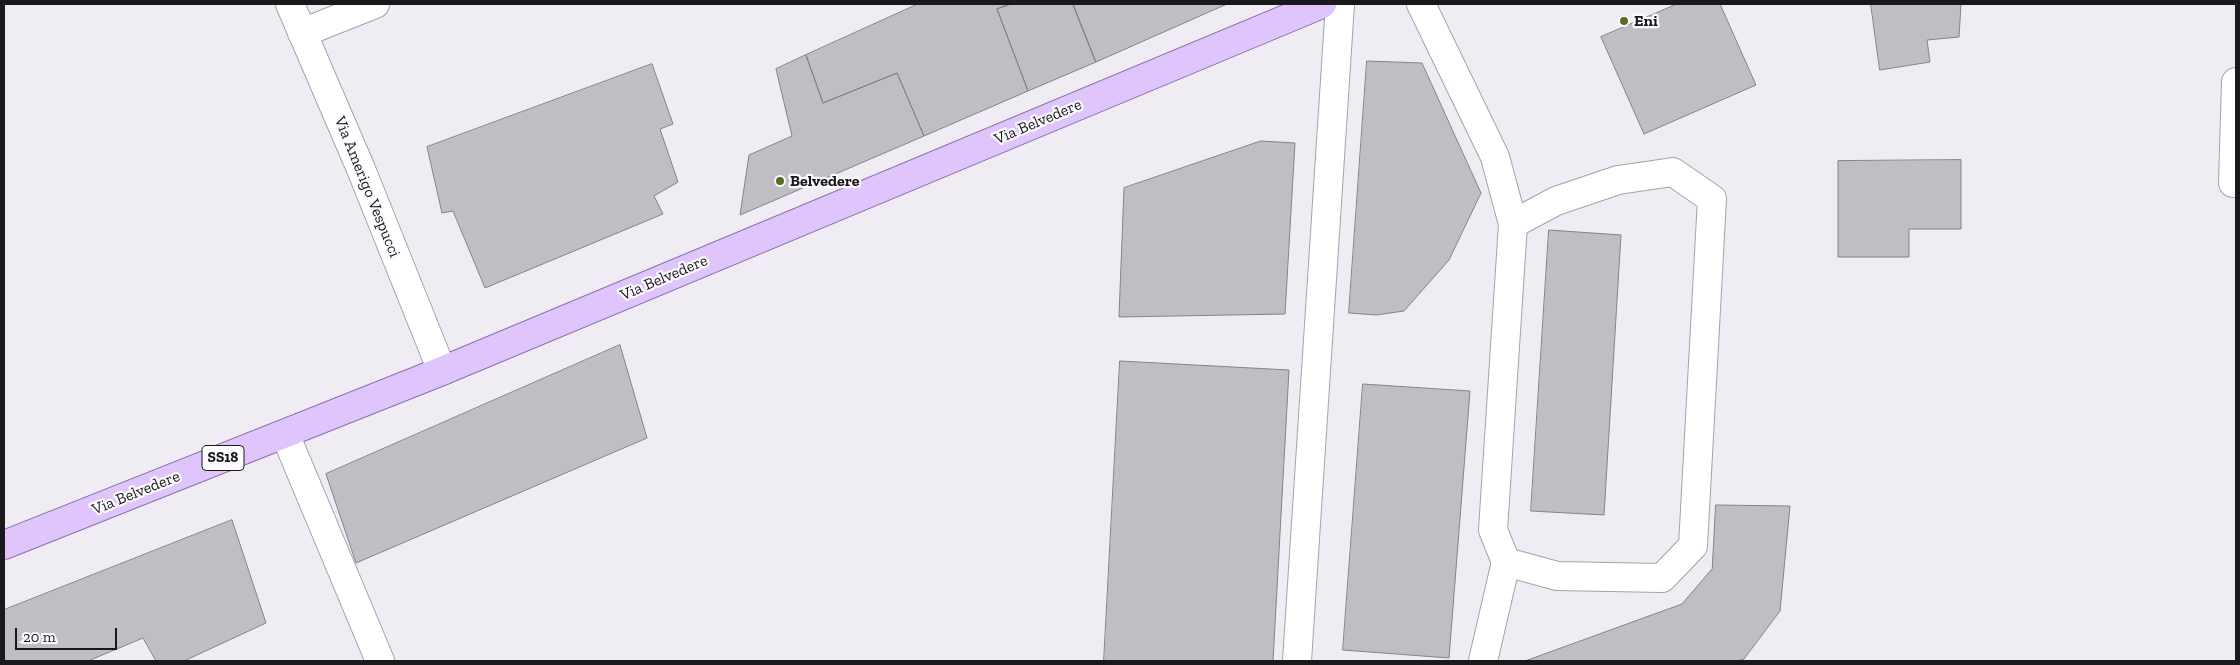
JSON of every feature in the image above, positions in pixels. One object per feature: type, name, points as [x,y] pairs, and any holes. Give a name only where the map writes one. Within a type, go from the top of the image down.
[{"type":"main road","name":"Via Belvedere","points":[[4,545],[442,371],[1322,4]]},
{"type":"street","name":"Via Amerigo Vespucci","points":[[290,4],[361,169],[442,371]]},
{"type":"street","points":[[302,33],[374,4]]},
{"type":"street","points":[[1297,661],[1340,4]]},
{"type":"street","points":[[1421,4],[1496,157],[1513,224],[1493,530],[1506,562],[1483,661]]},
{"type":"street","points":[[2233,183],[2236,82]]},
{"type":"street","points":[[1506,562],[1557,576],[1662,578],[1693,546],[1712,199],[1673,172],[1618,180],[1556,201],[1513,224]]},
{"type":"street","points":[[285,434],[380,661]]},
{"type":"building","points":[[918,4],[1011,4],[997,9],[1028,91],[924,136],[897,73],[823,103],[806,55]]},
{"type":"building","points":[[1011,4],[1073,4],[1096,62],[1028,91],[997,9]]},
{"type":"building","points":[[1073,4],[1227,4],[1096,62]]},
{"type":"building","points":[[1677,4],[1720,4],[1756,85],[1644,134],[1601,37]]},
{"type":"building","points":[[1871,4],[1961,4],[1959,37],[1927,40],[1930,62],[1880,70]]},
{"type":"building","points":[[806,55],[823,103],[897,73],[924,136],[740,215],[749,155],[792,136],[776,69]]},
{"type":"building","points":[[1367,61],[1422,63],[1481,193],[1449,260],[1404,311],[1376,315],[1349,313]]},
{"type":"building","points":[[652,64],[673,124],[660,129],[678,182],[654,196],[663,214],[485,288],[453,211],[442,213],[427,147]]},
{"type":"building","points":[[1261,141],[1295,143],[1285,314],[1119,317],[1124,188]]},
{"type":"building","points":[[1961,160],[1961,229],[1909,229],[1909,257],[1838,257],[1838,161]]},
{"type":"building","points":[[1549,230],[1621,235],[1604,515],[1531,511]]},
{"type":"building","points":[[620,345],[647,438],[356,563],[326,474]]},
{"type":"building","points":[[1120,361],[1289,370],[1273,661],[1104,661]]},
{"type":"building","points":[[1363,384],[1470,391],[1449,658],[1343,650]]},
{"type":"building","points":[[1716,505],[1790,506],[1780,611],[1744,659],[1737,661],[1525,661],[1682,604],[1712,569]]},
{"type":"building","points":[[232,520],[266,623],[184,661],[156,661],[143,638],[88,661],[4,661],[4,610]]},
{"type":"place","name":"Eni","points":[[1624,21]]},
{"type":"place","name":"Belvedere","points":[[780,181]]}]
